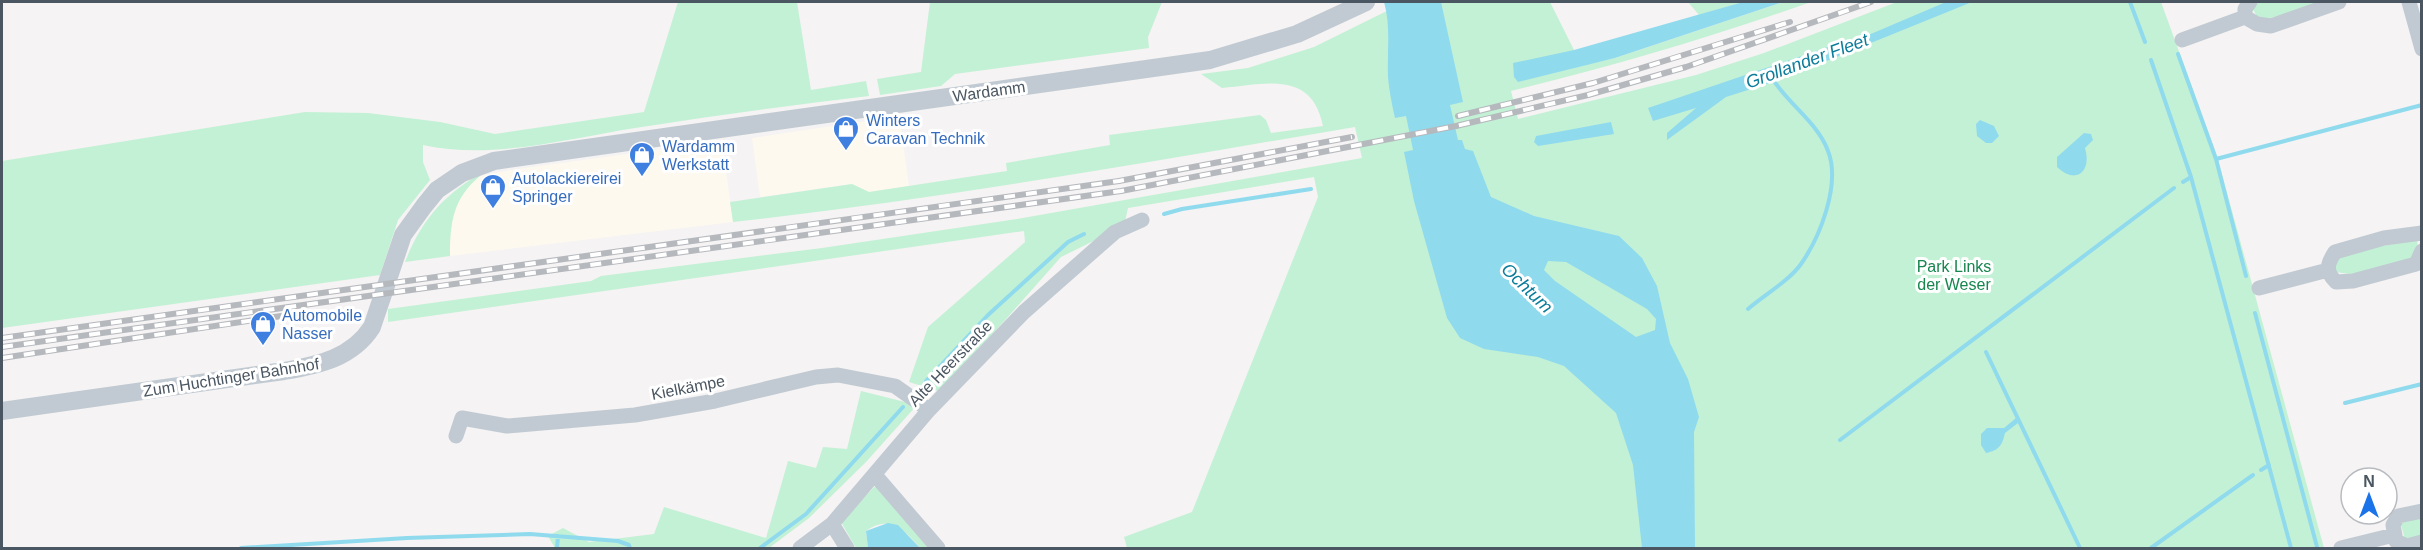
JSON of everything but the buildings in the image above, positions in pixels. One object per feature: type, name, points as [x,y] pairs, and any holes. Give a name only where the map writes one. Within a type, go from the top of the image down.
[{"type":"street","name":"Wardamm","points":[[462,172],[494,161],[1210,60],[1297,34],[1366,2]]},
{"type":"street","points":[[2245,17],[2250,2]]},
{"type":"street","points":[[2245,17],[2257,24],[2271,26],[2339,2]]},
{"type":"street","points":[[2409,2],[2421,49]]},
{"type":"street","points":[[2181,40],[2245,17]]},
{"type":"street","name":"Zum Huchtinger Bahnhof","points":[[2,411],[284,371],[311,366],[344,355],[366,337],[372,327],[403,235],[437,190],[462,172]]},
{"type":"street","name":"Alte Heerstraße","points":[[800,549],[832,524],[929,410],[1024,312],[1115,232],[1142,220]]},
{"type":"street","points":[[2421,233],[2384,237],[2334,252],[2328,262],[2328,270],[2336,282],[2353,281],[2416,264],[2421,250]]},
{"type":"street","points":[[2259,288],[2328,270]]},
{"type":"street","name":"Kielkämpe","points":[[456,436],[462,418],[507,426],[634,415],[715,401],[816,377],[838,375],[895,386],[929,410]]},
{"type":"street","points":[[875,475],[938,549]]},
{"type":"street","points":[[2421,511],[2398,516],[2393,525],[2396,541],[2407,546],[2421,542]]},
{"type":"street","points":[[832,524],[847,549]]},
{"type":"street","points":[[2341,549],[2394,535]]},
{"type":"shaded area","points":[[899,116],[909,186],[869,192],[852,184],[760,197],[752,138]]},
{"type":"shaded area","points":[[722,141],[733,222],[450,256],[450,227],[456,203],[469,185],[480,176]]},
{"type":"green space","points":[[678,2],[797,2],[811,90],[866,81],[869,96],[693,119],[502,149],[449,149],[423,145],[423,162],[430,180],[398,220],[380,275],[2,328],[2,161],[305,112],[368,113],[440,122],[495,134],[644,112]]},
{"type":"green space","points":[[930,2],[1162,2],[1148,37],[1149,48],[955,74],[941,86],[880,95],[877,79],[921,72]]},
{"type":"green space","name":"Park Links der Weser","points":[[1405,2],[1550,2],[1574,50],[1579,66],[1615,58],[1783,2],[1811,2],[1662,50],[1511,91],[1518,119],[1696,75],[1764,53],[1897,2],[2161,2],[2217,156],[2324,548],[1127,548],[1124,537],[1192,512],[1318,197],[1314,177],[1128,208],[1124,226],[1061,257],[941,392],[909,382],[928,327],[1025,242],[1024,231],[388,322],[388,309],[591,281],[601,276],[822,248],[1017,219],[1362,158],[1355,127],[1045,179],[811,213],[733,222],[730,202],[852,184],[869,192],[1007,171],[1006,163],[1110,145],[1109,135],[1260,115],[1266,120],[1271,133],[1323,126],[1317,108],[1309,96],[1298,88],[1284,84],[1254,84],[1222,88],[1201,74],[1248,68],[1314,47]]},
{"type":"green space","points":[[1688,2],[1743,2],[1699,15]]},
{"type":"green space","points":[[2257,2],[2331,2],[2264,20],[2256,15],[2253,9]]},
{"type":"green space","points":[[476,176],[480,176],[464,193],[455,212],[452,222],[450,256],[405,262],[418,235],[433,213],[452,194]]},
{"type":"green space","points":[[2417,240],[2418,247],[2411,260],[2357,275],[2335,272],[2335,258],[2340,253]]},
{"type":"green space","points":[[861,391],[917,405],[866,462],[809,518],[769,548],[555,548],[548,536],[563,528],[589,542],[654,534],[664,507],[766,538],[788,461],[816,468],[823,447],[847,449]]},
{"type":"green space","points":[[879,486],[932,548],[920,548],[896,526],[882,524],[866,531],[868,548],[856,548],[841,522],[874,487]]},
{"type":"green space","points":[[2421,516],[2421,539],[2405,539],[2401,525],[2404,520]]},
{"type":"water","name":"Ochtum","points":[[1384,2],[1441,2],[1463,102],[1450,105],[1458,140],[1462,140],[1465,149],[1473,151],[1491,197],[1534,216],[1619,236],[1642,258],[1657,286],[1670,343],[1688,379],[1699,417],[1694,432],[1695,548],[1642,548],[1633,465],[1616,413],[1564,366],[1538,357],[1484,349],[1460,338],[1447,318],[1414,201],[1404,152],[1413,150],[1406,116],[1395,118],[1392,103],[1388,77]],"holes":[[[1548,261],[1566,262],[1647,309],[1656,319],[1655,330],[1636,337],[1555,281],[1544,270]]]},
{"type":"water","points":[[1743,2],[1783,2],[1615,58],[1518,82],[1514,77],[1513,63],[1574,50]]},
{"type":"water","name":"Grollander Fleet","points":[[1946,2],[1972,2],[1782,79],[1726,97],[1667,140],[1667,133],[1696,108],[1653,121],[1648,108],[1834,45],[1859,39]]},
{"type":"water","points":[[1980,120],[1994,126],[1999,136],[1992,143],[1986,143],[1977,136],[1976,124]]},
{"type":"water","points":[[1611,122],[1614,134],[1538,146],[1534,142],[1536,136]]},
{"type":"water","points":[[2084,133],[2091,134],[2093,140],[2085,148],[2086,164],[2081,173],[2070,175],[2057,167],[2057,157]]},
{"type":"water","points":[[2016,418],[2018,423],[2005,433],[1999,447],[1986,453],[1981,445],[1981,434],[1987,428],[2004,428]]},
{"type":"water","points":[[888,523],[898,525],[920,548],[868,548],[866,531]]},
{"type":"waterway","points":[[2130,2],[2145,42]]},
{"type":"waterway","points":[[2178,54],[2216,159],[2246,276]]},
{"type":"waterway","points":[[2151,60],[2191,177],[2291,548]]},
{"type":"waterway","name":"Grollander Fleet","points":[[1748,309],[1783,282],[1801,264],[1821,225],[1832,179],[1828,151],[1823,141],[1810,122],[1772,78]]},
{"type":"waterway","points":[[2216,159],[2422,105]]},
{"type":"waterway","points":[[2183,182],[2191,177]]},
{"type":"waterway","points":[[1840,440],[2174,188]]},
{"type":"waterway","points":[[1164,214],[1182,209],[1311,189]]},
{"type":"waterway","points":[[926,381],[988,315],[1068,242],[1084,234]]},
{"type":"waterway","points":[[2255,313],[2317,547]]},
{"type":"waterway","points":[[1986,352],[2080,548]]},
{"type":"waterway","points":[[2345,403],[2422,384]]},
{"type":"waterway","points":[[760,548],[806,514],[903,407]]},
{"type":"waterway","points":[[2261,470],[2269,465]]},
{"type":"waterway","points":[[2151,548],[2253,475]]},
{"type":"waterway","points":[[241,548],[407,538],[530,534],[618,541],[629,545],[630,548]]},
{"type":"waterway","points":[[557,548],[558,536]]},
{"type":"railway","points":[[2,347],[1121,191],[1456,126],[1588,95],[1686,67],[1871,2]]},
{"type":"railway","points":[[1458,116],[1593,83],[1790,22]]},
{"type":"railway","points":[[2,338],[1119,181],[1352,137]]},
{"type":"railway","points":[[2,358],[288,315]]},
{"type":"place","name":"Winters Caravan Technik","points":[[846,152]]},
{"type":"place","name":"Wardamm Werkstatt","points":[[642,178]]},
{"type":"place","name":"Autolackiereirei Springer","points":[[493,210]]},
{"type":"place","name":"Automobile Nasser","points":[[263,347]]}]
